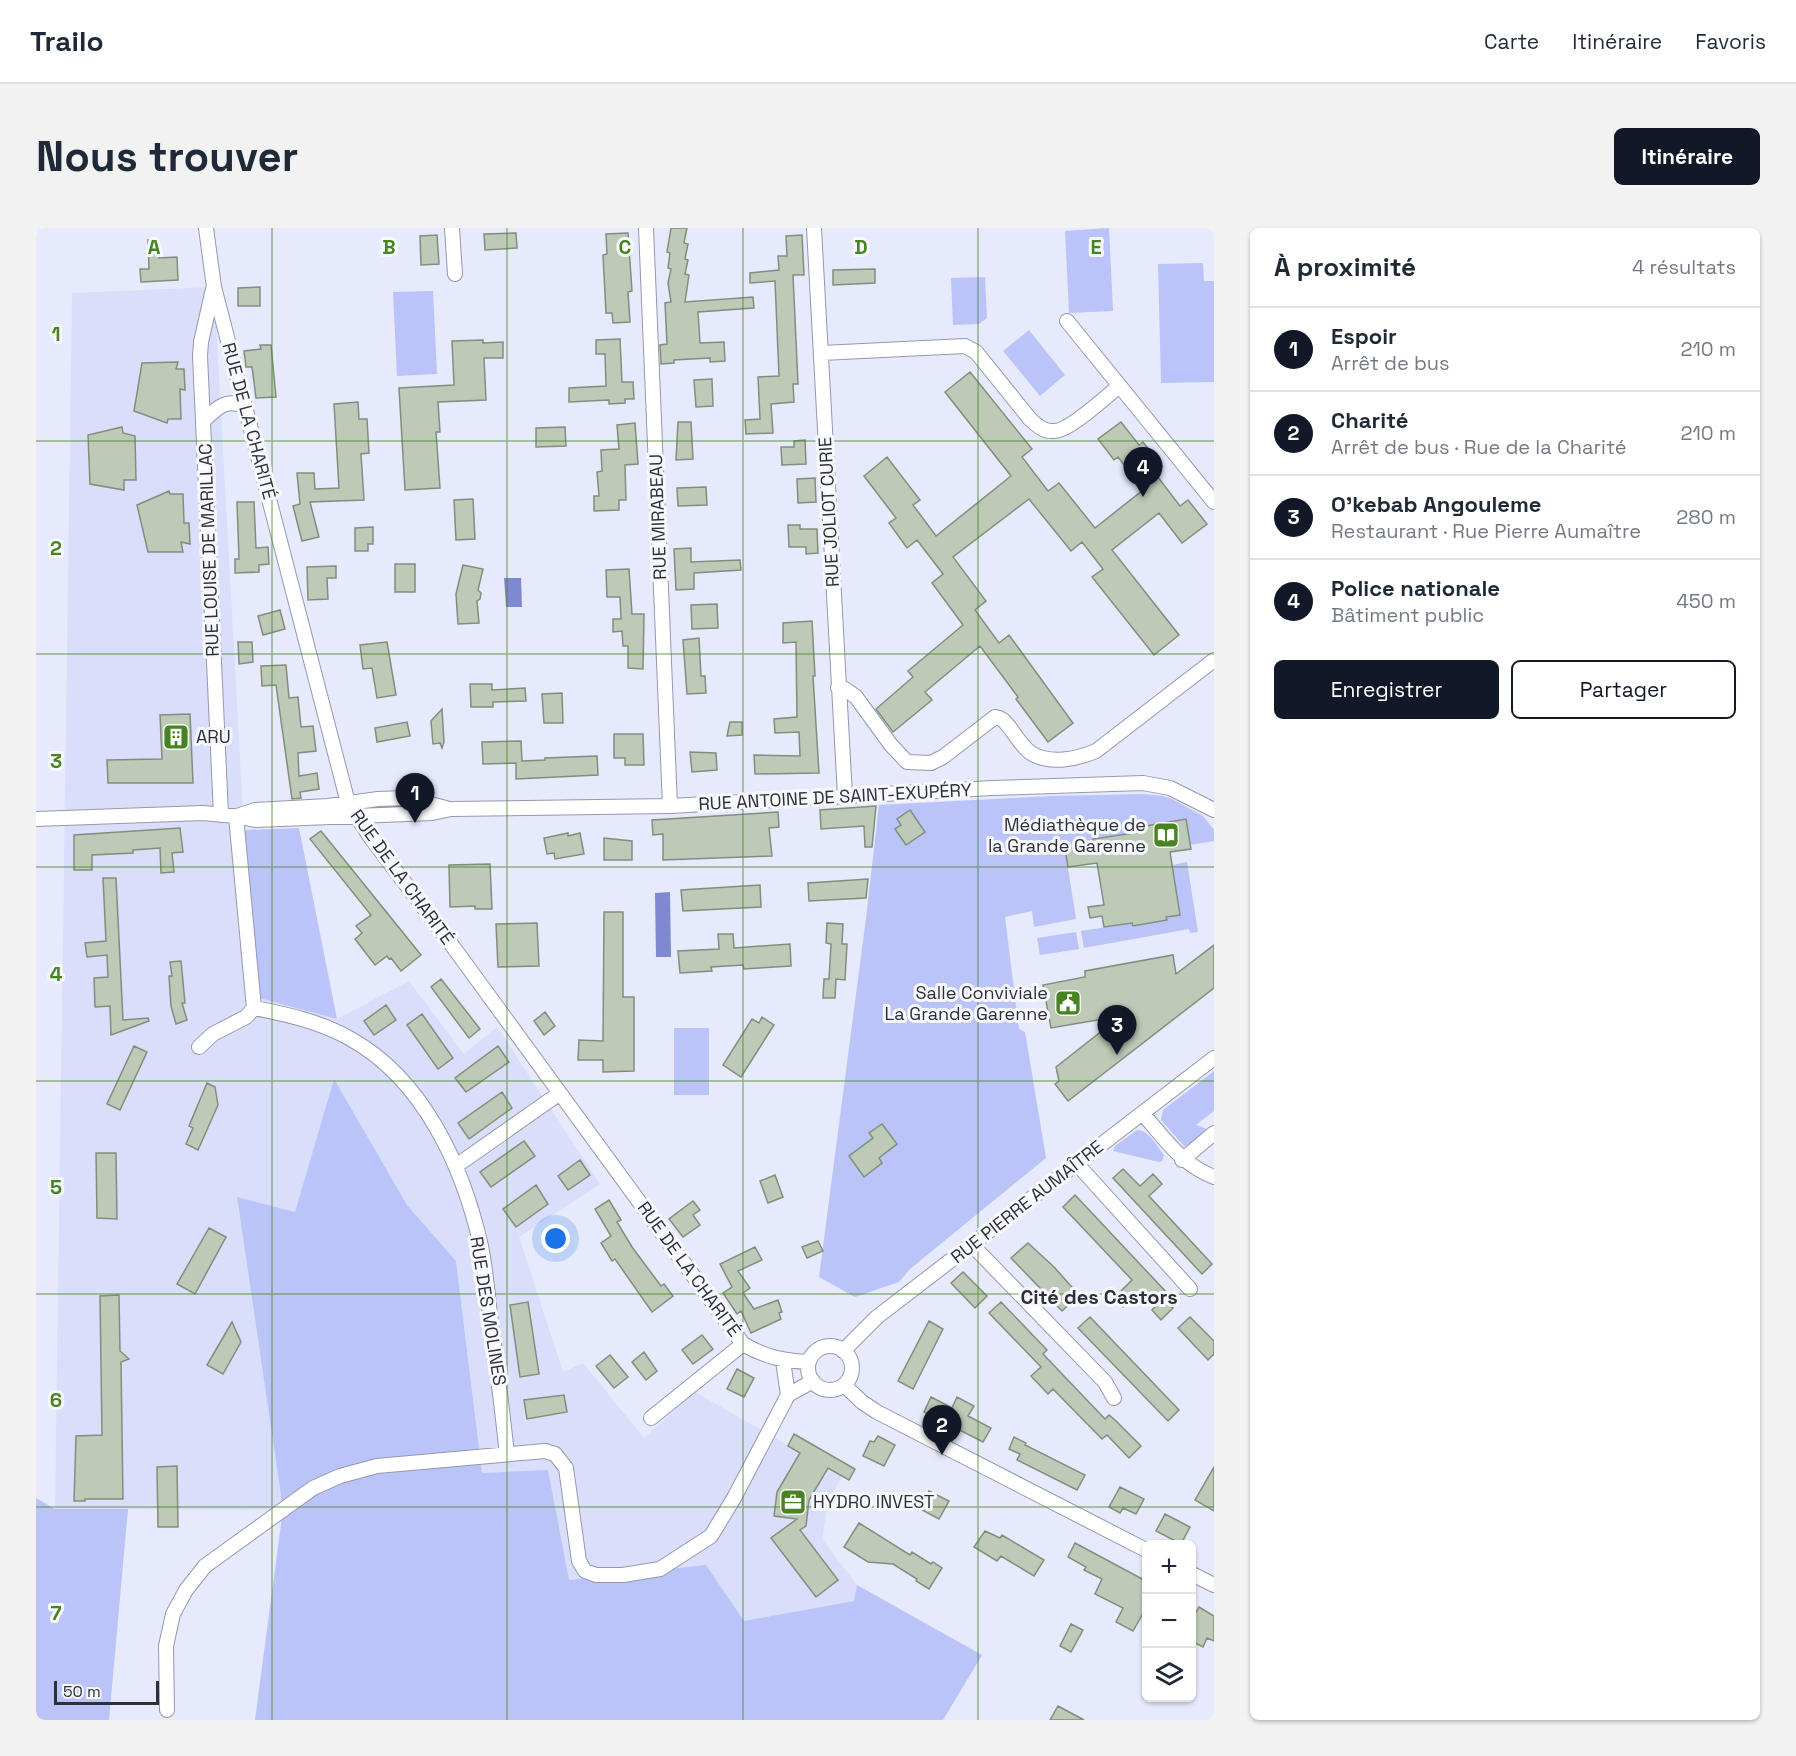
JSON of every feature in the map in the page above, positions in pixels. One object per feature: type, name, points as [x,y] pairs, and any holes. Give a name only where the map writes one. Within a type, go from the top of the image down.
[{"type":"street","name":"RUE DE LA CHARITÉ","points":[[206,228],[214,287],[352,809],[743,1344],[760,1354],[783,1361],[809,1362]]},
{"type":"street","points":[[452,228],[455,274]]},
{"type":"street","name":"RUE MIRABEAU","points":[[646,228],[670,806]]},
{"type":"street","name":"RUE JOLIOT CURIE","points":[[814,228],[845,796]]},
{"type":"street","name":"RUE LOUISE DE MARILLAC","points":[[214,287],[201,342],[221,815]]},
{"type":"street","points":[[1067,321],[1212,498]]},
{"type":"street","points":[[822,353],[965,346],[976,352],[1038,427],[1055,432],[1067,427],[1119,386]]},
{"type":"street","points":[[203,421],[224,403],[232,402],[246,407]]},
{"type":"street","points":[[838,688],[845,689],[856,697],[891,745],[907,762],[931,763],[943,757],[995,717],[1003,720],[1030,753],[1043,758],[1062,760],[1096,751],[1214,660]]},
{"type":"street","name":"RUE ANTOINE DE SAINT-EXUPÉRY","points":[[36,819],[203,813],[255,820],[352,809],[432,813],[451,809],[670,806],[992,788],[1143,783],[1170,788],[1214,810]]},
{"type":"street","points":[[199,1047],[213,1034],[246,1017],[254,1008],[236,816]]},
{"type":"street","name":"RUE DES MOLINES","points":[[254,1008],[312,1022],[348,1037],[388,1066],[417,1097],[434,1122],[456,1166],[481,1246],[507,1454]]},
{"type":"street","name":"RUE PIERRE AUMAÎTRE","points":[[843,1351],[877,1317],[1214,1058]]},
{"type":"street","points":[[456,1166],[560,1093]]},
{"type":"street","points":[[1143,1114],[1182,1160],[1194,1169],[1214,1177]]},
{"type":"street","points":[[1182,1160],[1214,1133]]},
{"type":"street","points":[[1077,1164],[1190,1289]]},
{"type":"street","points":[[972,1245],[1105,1382],[1114,1398]]},
{"type":"street","points":[[651,1418],[743,1344]]},
{"type":"street","points":[[832,1346],[843,1351],[851,1361],[851,1374],[838,1388],[824,1389],[813,1381],[809,1362],[815,1352],[826,1347],[832,1346]]},
{"type":"street","points":[[783,1361],[788,1395]]},
{"type":"street","points":[[166,1710],[166,1646],[173,1614],[186,1590],[205,1566],[313,1488],[340,1476],[377,1466],[545,1451],[555,1454],[566,1468],[579,1561],[585,1571],[596,1575],[623,1575],[660,1569],[711,1536],[788,1395],[813,1381]]},
{"type":"street","points":[[844,1384],[862,1402],[877,1412],[1142,1548]]},
{"type":"street","points":[[1196,1576],[1214,1585]]},
{"type":"shaded area","points":[[1109,228],[1113,311],[1069,313],[1065,231]]},
{"type":"shaded area","points":[[1203,263],[1204,281],[1214,281],[1214,382],[1161,383],[1158,264]]},
{"type":"shaded area","points":[[985,277],[987,318],[979,324],[953,325],[951,278]]},
{"type":"shaded area","points":[[214,287],[244,830],[259,998],[337,1019],[409,981],[464,1054],[497,1027],[600,1184],[519,1237],[563,1372],[583,1363],[644,1438],[695,1392],[842,1476],[828,1503],[822,1539],[857,1585],[855,1601],[744,1621],[706,1565],[569,1580],[548,1471],[482,1473],[456,1261],[407,1205],[334,1080],[295,1212],[237,1198],[283,1510],[55,1509],[72,293]]},
{"type":"shaded area","points":[[433,291],[437,374],[397,376],[393,292]]},
{"type":"shaded area","points":[[1029,330],[1065,375],[1040,396],[1003,351]]},
{"type":"shaded area","points":[[504,578],[521,578],[522,607],[506,607]]},
{"type":"shaded area","points":[[1144,794],[1172,799],[1203,816],[1214,830],[1214,841],[1190,845],[1185,819],[1146,826],[1146,831],[1094,839],[1094,844],[1065,849],[1076,919],[1034,927],[1032,911],[1005,917],[1019,1029],[1025,1032],[1046,1158],[910,1269],[899,1282],[855,1297],[819,1277],[879,805],[1052,796]]},
{"type":"shaded area","points":[[299,828],[337,1019],[259,998],[244,830]]},
{"type":"shaded area","points":[[1187,862],[1198,932],[1190,933],[1189,929],[1084,948],[1081,931],[1132,923],[1133,926],[1180,915],[1172,865]]},
{"type":"shaded area","points":[[670,892],[671,957],[656,957],[655,893]]},
{"type":"shaded area","points":[[1076,932],[1079,949],[1040,955],[1037,938]]},
{"type":"shaded area","points":[[674,1028],[709,1028],[709,1095],[674,1095]]},
{"type":"shaded area","points":[[1214,1071],[1214,1111],[1196,1125],[1207,1129],[1184,1146],[1161,1120],[1163,1110]]},
{"type":"shaded area","points":[[334,1079],[407,1205],[456,1261],[482,1473],[548,1470],[569,1580],[706,1565],[744,1621],[854,1601],[857,1585],[982,1655],[943,1720],[255,1720],[283,1509],[237,1197],[295,1212]]},
{"type":"shaded area","points":[[1137,1130],[1152,1139],[1164,1155],[1162,1161],[1113,1151],[1115,1146]]},
{"type":"shaded area","points":[[36,1498],[55,1509],[128,1509],[109,1720],[36,1720]]},
{"type":"building","points":[[671,228],[687,228],[684,243],[688,244],[685,259],[688,260],[685,274],[689,275],[685,302],[753,297],[754,308],[698,312],[700,343],[724,342],[725,361],[710,362],[710,358],[674,360],[674,363],[661,364],[660,345],[667,344],[665,303],[671,302],[668,283],[671,269],[668,268],[670,253],[667,252]]},
{"type":"building","points":[[516,233],[517,248],[485,250],[484,234]]},
{"type":"building","points":[[628,233],[632,291],[628,292],[630,322],[613,323],[612,313],[606,313],[603,255],[607,254],[606,234]]},
{"type":"building","points":[[437,235],[439,264],[421,265],[420,236]]},
{"type":"building","points":[[802,235],[804,275],[793,275],[798,384],[793,384],[794,402],[771,404],[773,433],[746,434],[745,420],[760,419],[758,377],[779,376],[775,281],[750,283],[750,273],[779,270],[778,256],[787,256],[786,236]]},
{"type":"building","points":[[158,239],[159,258],[177,257],[178,280],[141,282],[140,269],[149,269],[148,240]]},
{"type":"building","points":[[875,269],[875,283],[833,285],[833,270]]},
{"type":"building","points":[[260,287],[260,306],[238,306],[238,288]]},
{"type":"building","points":[[620,339],[622,382],[633,382],[634,399],[625,399],[625,403],[609,404],[609,400],[569,402],[569,388],[606,386],[605,354],[596,354],[596,340]]},
{"type":"building","points":[[483,340],[483,343],[503,342],[503,358],[484,358],[486,400],[438,402],[440,432],[436,432],[440,488],[405,490],[399,388],[454,385],[452,341]]},
{"type":"building","points":[[260,345],[271,345],[276,397],[256,398],[252,367],[246,367],[244,351],[261,349]]},
{"type":"building","points":[[178,362],[176,369],[184,369],[185,390],[180,389],[181,419],[168,419],[167,423],[134,411],[142,363]]},
{"type":"building","points":[[970,372],[1032,449],[1022,457],[1048,491],[1059,483],[1095,528],[1143,490],[1118,457],[1114,460],[1098,439],[1121,422],[1139,445],[1143,442],[1162,466],[1154,472],[1180,506],[1188,500],[1207,524],[1182,543],[1159,513],[1112,550],[1179,635],[1154,655],[1092,577],[1103,569],[1082,542],[1071,551],[1029,499],[953,557],[986,601],[975,610],[999,643],[1009,635],[1073,723],[1048,742],[980,646],[925,692],[932,700],[893,732],[876,709],[913,677],[908,671],[963,625],[932,583],[943,574],[917,540],[907,548],[889,523],[896,518],[864,476],[887,457],[920,500],[913,505],[936,536],[1011,476],[945,392]]},
{"type":"building","points":[[712,379],[713,406],[696,407],[694,380]]},
{"type":"building","points":[[358,402],[359,419],[367,419],[369,453],[361,454],[364,500],[310,502],[319,537],[302,541],[293,506],[300,504],[297,473],[314,473],[315,489],[339,488],[334,404]]},
{"type":"building","points":[[678,422],[691,422],[693,459],[676,460]]},
{"type":"building","points":[[635,423],[638,464],[625,465],[626,500],[619,500],[619,510],[594,511],[594,496],[599,496],[597,472],[602,471],[601,450],[619,449],[617,425]]},
{"type":"building","points":[[122,427],[123,433],[135,436],[136,480],[124,480],[124,490],[90,484],[88,435]]},
{"type":"building","points":[[565,427],[566,446],[536,447],[536,428]]},
{"type":"building","points":[[805,440],[806,464],[782,465],[781,447],[794,447],[794,441]]},
{"type":"building","points":[[815,478],[816,502],[798,503],[797,479]]},
{"type":"building","points":[[706,487],[707,505],[678,506],[677,488]]},
{"type":"building","points":[[169,491],[170,494],[183,494],[184,523],[189,523],[190,544],[181,542],[183,552],[148,552],[137,505]]},
{"type":"building","points":[[473,499],[475,539],[456,540],[454,500]]},
{"type":"building","points":[[237,502],[254,502],[256,548],[268,547],[269,564],[259,565],[259,572],[235,573],[235,559],[239,559]]},
{"type":"building","points":[[788,525],[800,525],[800,529],[817,529],[818,553],[806,554],[806,547],[789,547]]},
{"type":"building","points":[[373,527],[373,544],[368,544],[368,551],[355,551],[355,528]]},
{"type":"building","points":[[691,548],[691,562],[740,560],[741,570],[694,573],[694,589],[676,590],[674,549]]},
{"type":"building","points":[[395,564],[415,564],[415,592],[395,592]]},
{"type":"building","points":[[463,565],[483,569],[478,590],[481,593],[480,599],[477,601],[479,623],[458,624],[456,594]]},
{"type":"building","points":[[336,566],[336,578],[327,578],[328,599],[308,600],[307,567]]},
{"type":"building","points":[[629,569],[632,614],[644,614],[643,669],[628,668],[628,646],[623,646],[622,631],[613,632],[613,619],[621,619],[620,597],[607,597],[606,570]]},
{"type":"building","points":[[717,604],[718,628],[692,629],[691,605]]},
{"type":"building","points":[[280,610],[285,629],[263,635],[258,616]]},
{"type":"building","points":[[812,621],[819,773],[755,774],[754,755],[800,756],[799,732],[775,733],[774,719],[797,717],[796,642],[783,643],[783,623]]},
{"type":"building","points":[[699,638],[701,676],[705,676],[706,693],[687,694],[683,640]]},
{"type":"building","points":[[238,642],[252,642],[253,662],[239,664]]},
{"type":"building","points":[[387,642],[396,695],[377,698],[372,668],[363,669],[360,645]]},
{"type":"building","points":[[286,665],[289,698],[298,697],[301,727],[313,726],[316,751],[298,753],[299,776],[317,773],[319,789],[300,792],[301,798],[292,799],[276,685],[262,686],[261,666]]},
{"type":"building","points":[[470,684],[492,684],[492,690],[525,688],[526,701],[493,702],[493,707],[471,707]]},
{"type":"building","points":[[562,693],[563,723],[544,723],[542,694]]},
{"type":"building","points":[[442,709],[444,742],[442,748],[440,743],[433,744],[431,721]]},
{"type":"building","name":"ARU","points":[[190,714],[193,783],[108,783],[107,760],[162,759],[160,715]]},
{"type":"building","points":[[407,722],[410,736],[377,742],[375,728]]},
{"type":"building","points":[[730,722],[742,722],[742,735],[727,736]]},
{"type":"building","points":[[614,734],[643,734],[644,765],[625,765],[625,758],[614,758]]},
{"type":"building","points":[[521,741],[522,761],[597,756],[598,775],[516,779],[516,763],[483,764],[482,742]]},
{"type":"building","points":[[690,752],[716,753],[717,770],[692,772]]},
{"type":"building","points":[[876,806],[872,847],[865,847],[864,826],[821,829],[820,810]]},
{"type":"building","points":[[910,810],[925,832],[906,845],[895,829],[901,825],[897,819]]},
{"type":"building","points":[[778,812],[779,827],[769,828],[772,856],[663,860],[663,834],[653,835],[652,820]]},
{"type":"building","points":[[1186,819],[1191,849],[1170,852],[1180,915],[1166,917],[1167,920],[1133,926],[1132,923],[1104,927],[1102,916],[1090,918],[1088,907],[1104,905],[1097,863],[1068,867],[1065,849],[1094,844],[1093,839],[1146,831],[1146,826]]},
{"type":"building","points":[[180,828],[183,852],[172,853],[174,872],[161,873],[160,848],[133,850],[133,853],[92,855],[92,870],[74,870],[74,835]]},
{"type":"building","points":[[321,831],[421,955],[401,971],[387,956],[375,965],[355,939],[362,933],[356,926],[371,915],[310,839]]},
{"type":"building","points":[[568,833],[568,836],[580,833],[584,854],[555,859],[554,853],[547,854],[544,838]]},
{"type":"building","points":[[604,838],[632,841],[632,860],[604,860]]},
{"type":"building","points":[[490,864],[492,909],[475,909],[475,906],[450,907],[449,865]]},
{"type":"building","points":[[103,878],[116,878],[123,1020],[148,1018],[149,1021],[111,1035],[110,1006],[95,1007],[94,978],[108,977],[107,955],[87,957],[85,943],[106,941]]},
{"type":"building","points":[[868,879],[866,898],[809,901],[808,883]]},
{"type":"building","points":[[760,885],[761,907],[683,911],[681,890]]},
{"type":"building","points":[[604,912],[623,912],[623,997],[634,997],[634,1071],[603,1072],[603,1060],[578,1060],[579,1040],[603,1041]]},
{"type":"building","points":[[537,923],[539,966],[498,967],[496,924]]},
{"type":"building","points":[[827,923],[843,924],[842,944],[847,944],[845,980],[836,979],[835,998],[823,998],[824,979],[829,979],[831,944],[826,943]]},
{"type":"building","points":[[718,934],[733,934],[734,948],[790,944],[791,966],[744,969],[743,965],[711,967],[712,971],[680,973],[678,951],[719,949]]},
{"type":"building","points":[[1214,945],[1214,988],[1068,1101],[1055,1084],[1059,1081],[1056,1067],[1121,1016],[1051,1028],[1043,985],[1085,977],[1085,971],[1173,955],[1176,974]]},
{"type":"building","points":[[181,961],[185,1003],[182,1003],[187,1020],[176,1024],[171,1006],[170,962]]},
{"type":"building","points":[[441,979],[480,1029],[469,1038],[431,987]]},
{"type":"building","points":[[386,1005],[396,1020],[374,1035],[364,1021]]},
{"type":"building","points":[[545,1012],[555,1026],[544,1035],[534,1021]]},
{"type":"building","points":[[422,1014],[453,1058],[438,1069],[407,1025]]},
{"type":"building","points":[[762,1017],[774,1025],[741,1077],[723,1065],[752,1019],[759,1023]]},
{"type":"building","points":[[134,1046],[147,1052],[120,1110],[107,1104]]},
{"type":"building","points":[[498,1046],[509,1062],[466,1092],[455,1078]]},
{"type":"building","points":[[207,1083],[215,1087],[218,1105],[198,1150],[186,1144],[193,1128],[189,1126]]},
{"type":"building","points":[[502,1092],[512,1108],[469,1139],[458,1123]]},
{"type":"building","points":[[882,1124],[897,1144],[879,1158],[882,1163],[864,1177],[849,1156],[873,1138],[869,1133]]},
{"type":"building","points":[[524,1141],[535,1156],[491,1187],[480,1172]]},
{"type":"building","points":[[96,1153],[116,1153],[117,1219],[97,1218]]},
{"type":"building","points":[[580,1160],[590,1175],[568,1190],[558,1176]]},
{"type":"building","points":[[1123,1169],[1140,1186],[1153,1174],[1162,1184],[1149,1196],[1212,1264],[1202,1274],[1113,1178]]},
{"type":"building","points":[[775,1175],[783,1197],[768,1203],[760,1181]]},
{"type":"building","points":[[536,1185],[548,1204],[516,1227],[503,1209]]},
{"type":"building","points":[[1075,1195],[1169,1295],[1164,1299],[1173,1308],[1161,1320],[1152,1310],[1156,1306],[1141,1290],[1123,1307],[1114,1298],[1132,1280],[1063,1207]]},
{"type":"building","points":[[609,1200],[621,1220],[617,1222],[632,1247],[661,1286],[664,1284],[673,1296],[652,1312],[615,1259],[612,1261],[601,1243],[611,1236],[595,1209]]},
{"type":"building","points":[[693,1201],[700,1210],[693,1215],[700,1225],[683,1237],[669,1219]]},
{"type":"building","points":[[209,1228],[226,1237],[195,1294],[177,1284]]},
{"type":"building","points":[[818,1241],[823,1251],[807,1258],[802,1247]]},
{"type":"building","points":[[1028,1243],[1079,1295],[1062,1311],[1011,1258]]},
{"type":"building","points":[[755,1247],[762,1260],[738,1271],[750,1288],[743,1293],[754,1309],[778,1300],[782,1312],[779,1313],[781,1319],[751,1333],[741,1311],[737,1314],[723,1293],[732,1287],[720,1264]]},
{"type":"building","points":[[963,1272],[987,1296],[975,1308],[951,1283]]},
{"type":"building","points":[[119,1295],[120,1351],[129,1359],[121,1362],[123,1499],[74,1501],[76,1436],[102,1435],[100,1296]]},
{"type":"building","points":[[528,1302],[539,1374],[520,1377],[510,1305]]},
{"type":"building","points":[[1001,1302],[1047,1350],[1043,1354],[1105,1419],[1109,1415],[1141,1446],[1129,1458],[1107,1435],[1102,1439],[1053,1389],[1048,1394],[1031,1376],[1041,1367],[989,1313]]},
{"type":"building","points":[[1090,1317],[1179,1410],[1168,1421],[1078,1328]]},
{"type":"building","points":[[1190,1317],[1214,1341],[1214,1354],[1208,1360],[1178,1328]]},
{"type":"building","points":[[929,1321],[943,1329],[913,1389],[898,1381]]},
{"type":"building","points":[[232,1322],[241,1342],[223,1374],[207,1365]]},
{"type":"building","points":[[702,1335],[713,1349],[693,1364],[682,1350]]},
{"type":"building","points":[[644,1352],[657,1371],[646,1380],[632,1362]]},
{"type":"building","points":[[610,1355],[628,1377],[614,1388],[596,1366]]},
{"type":"building","points":[[737,1369],[754,1378],[744,1397],[727,1389]]},
{"type":"building","points":[[564,1395],[567,1412],[527,1419],[524,1400]]},
{"type":"building","points":[[931,1397],[952,1408],[957,1397],[974,1406],[968,1416],[991,1428],[983,1442],[924,1412]]},
{"type":"building","points":[[794,1434],[855,1469],[849,1480],[828,1468],[809,1500],[806,1526],[800,1530],[838,1580],[816,1597],[771,1538],[797,1519],[774,1516],[777,1492],[800,1453],[788,1446]]},
{"type":"building","points":[[878,1436],[895,1445],[884,1466],[863,1456],[870,1441],[874,1442]]},
{"type":"building","points":[[1014,1437],[1026,1443],[1025,1445],[1085,1475],[1077,1490],[1017,1460],[1020,1454],[1009,1449]]},
{"type":"building","points":[[177,1466],[178,1527],[158,1527],[157,1467]]},
{"type":"building","points":[[1214,1467],[1214,1511],[1195,1500]]},
{"type":"building","points":[[1120,1487],[1144,1499],[1136,1514],[1123,1508],[1120,1513],[1109,1507]]},
{"type":"building","points":[[929,1491],[949,1501],[939,1519],[920,1509]]},
{"type":"building","points":[[1165,1514],[1190,1527],[1183,1540],[1173,1540],[1156,1531]]},
{"type":"building","points":[[859,1523],[910,1555],[912,1552],[942,1568],[929,1589],[893,1564],[868,1562],[844,1547]]},
{"type":"building","points":[[985,1531],[1000,1538],[1002,1535],[1044,1560],[1034,1576],[1001,1556],[997,1561],[974,1547]]},
{"type":"building","points":[[1075,1543],[1142,1579],[1142,1615],[1133,1631],[1116,1622],[1123,1608],[1095,1594],[1102,1579],[1084,1570],[1086,1567],[1068,1557]]},
{"type":"building","points":[[1199,1607],[1214,1616],[1214,1641],[1207,1638],[1203,1647],[1196,1644],[1196,1612]]},
{"type":"building","points":[[1071,1624],[1083,1630],[1071,1652],[1060,1646]]},
{"type":"building","points":[[1058,1706],[1084,1720],[1050,1720]]},
{"type":"place","name":"Police nationale","points":[[1143,497]]},
{"type":"place","name":"ARU","points":[[176,737]]},
{"type":"place","name":"Espoir","points":[[415,823]]},
{"type":"place","name":"Médiathèque de la Grande Garenne","points":[[1166,835]]},
{"type":"place","name":"Salle Conviviale La Grande Garenne","points":[[1068,1003]]},
{"type":"place","name":"O'kebab Angouleme","points":[[1117,1055]]},
{"type":"place","name":"Charité","points":[[942,1455]]},
{"type":"place","name":"HYDRO INVEST","points":[[793,1502]]},
{"type":"district","name":"Cité des Castors","points":[[1099,1297]]}]
